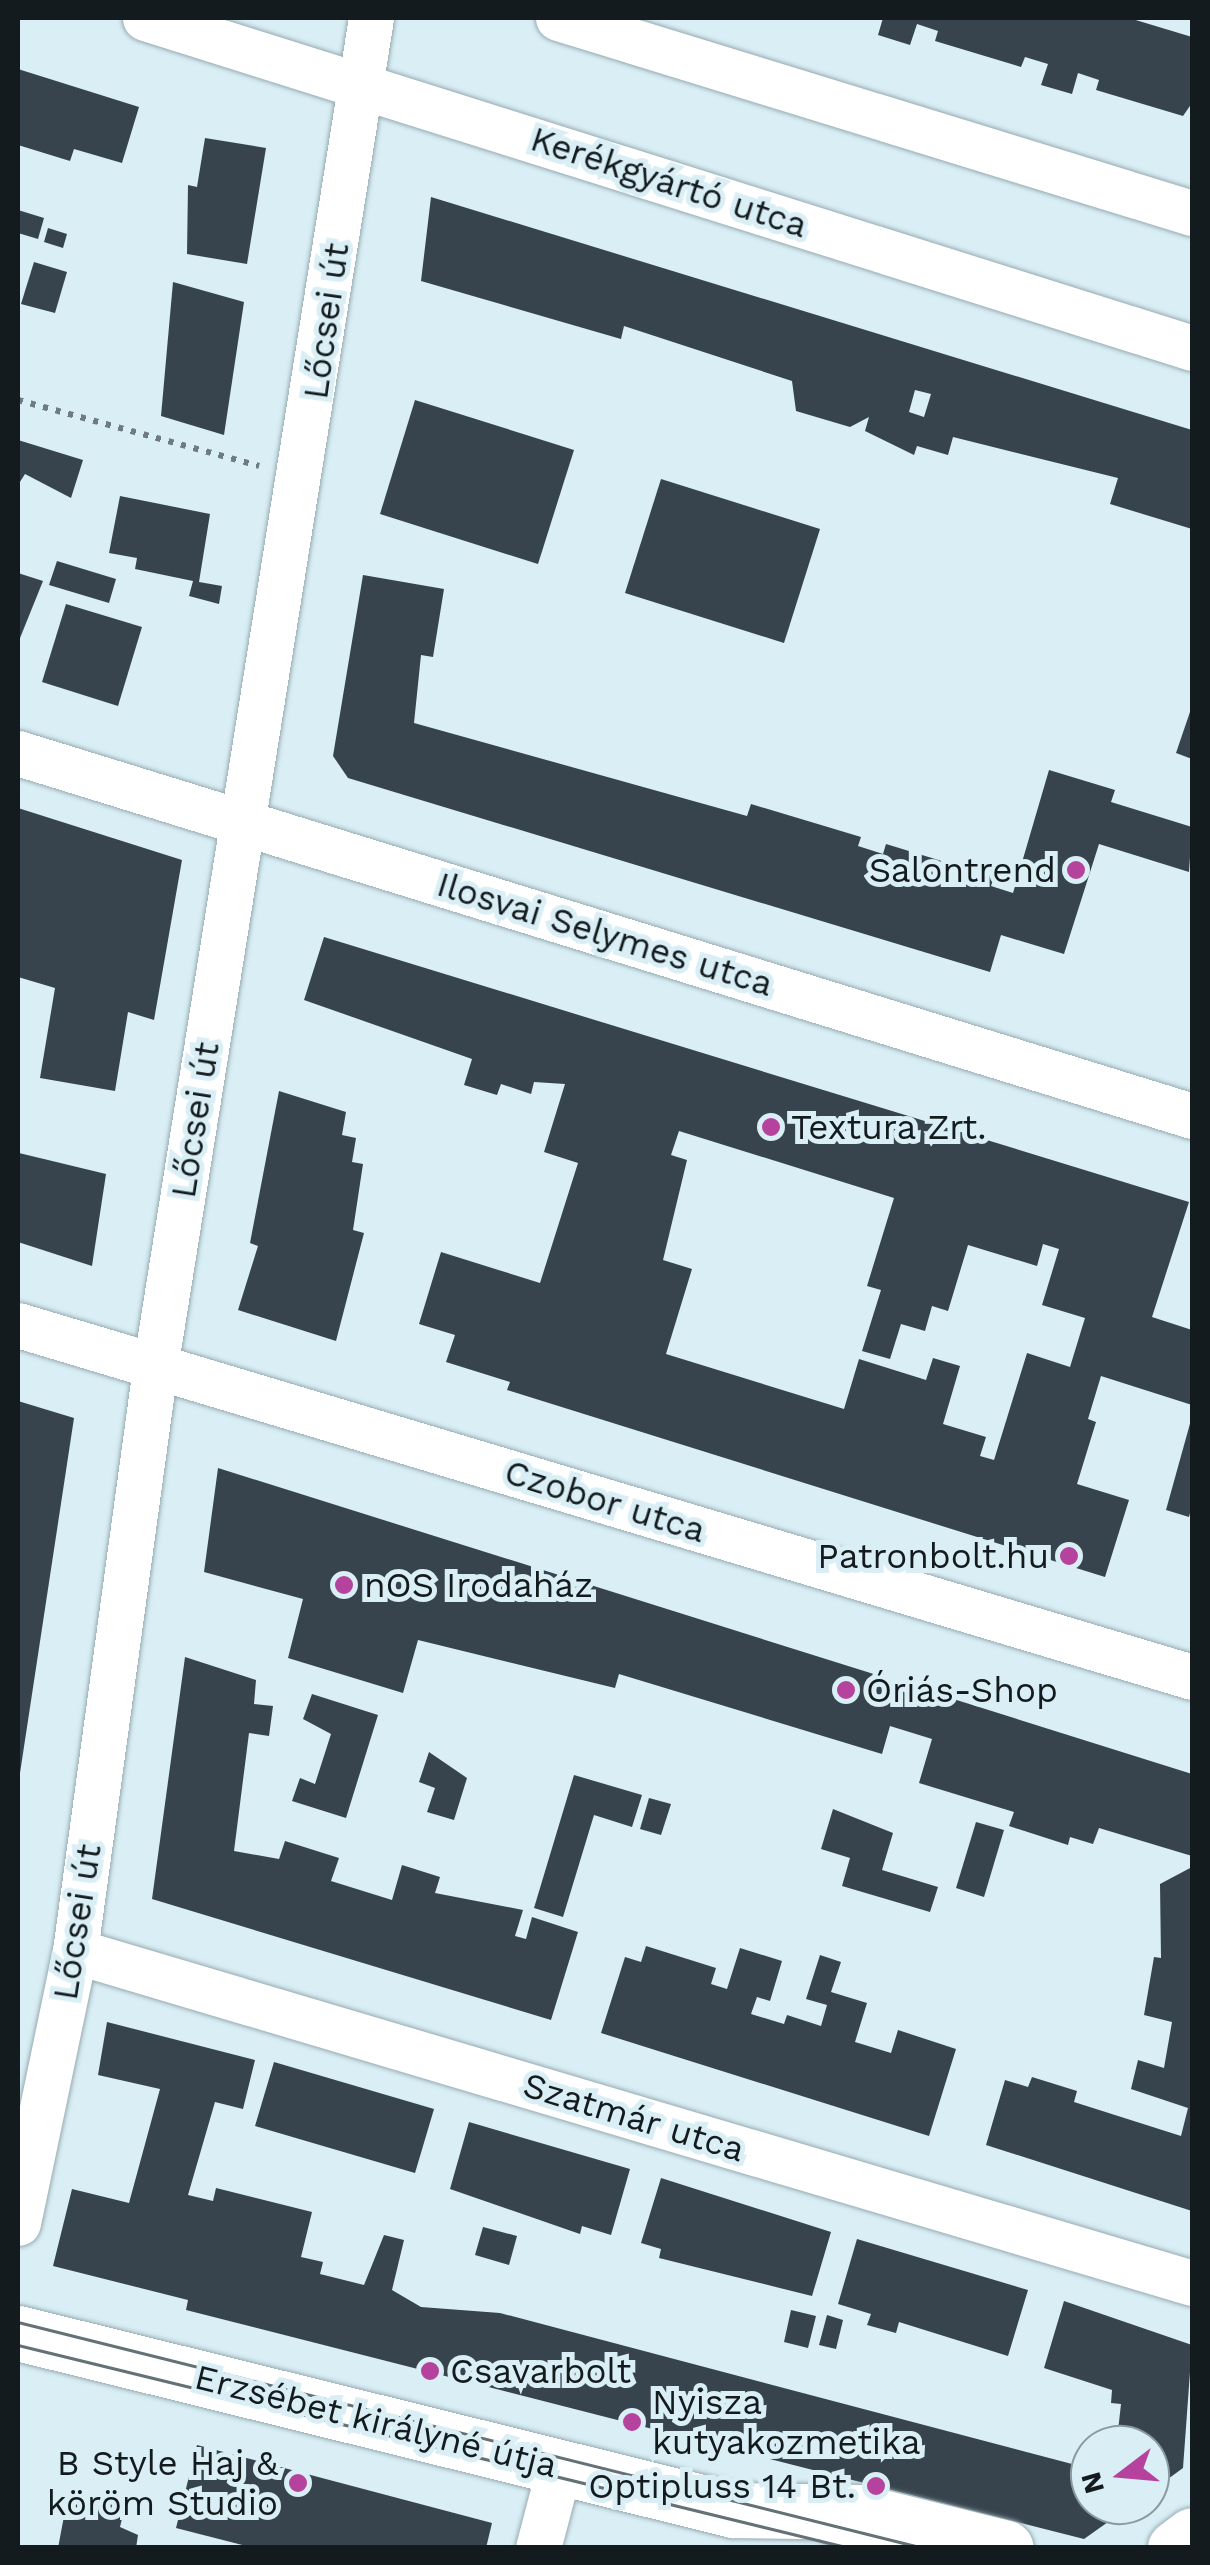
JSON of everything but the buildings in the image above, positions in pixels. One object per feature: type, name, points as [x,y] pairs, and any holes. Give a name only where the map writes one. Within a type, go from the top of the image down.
[{"type":"street","name":"Kerékgyártó utca","points":[[145,18],[1192,348]]},
{"type":"street","name":"Lőcsei út","points":[[18,2223],[76,1951],[155,1368],[242,822],[304,478],[372,18]]},
{"type":"street","points":[[558,18],[1192,213]]},
{"type":"street","name":"Ilosvai Selymes utca","points":[[18,753],[1192,1116]]},
{"type":"street","name":"Czobor utca","points":[[18,1325],[1192,1677]]},
{"type":"street","name":"Szatmár utca","points":[[76,1951],[1192,2283]]},
{"type":"street","name":"Erzsébet királyné útja","points":[[18,2333],[733,2510],[861,2512],[1006,2548]]},
{"type":"street","points":[[538,2548],[560,2465]]},
{"type":"street","name":"Erzsébet királyné útja","points":[[733,2510],[794,2548]]},
{"type":"street","points":[[1176,2548],[1192,2534]]},
{"type":"lane","points":[[733,2510],[887,2548]]},
{"type":"path","points":[[18,400],[304,478]]},
{"type":"tram line","points":[[18,2322],[924,2548]]},
{"type":"tram line","points":[[18,2345],[850,2548]]},
{"type":"place","name":"Salontrend","points":[[1076,870]]},
{"type":"place","name":"Textura Zrt.","points":[[771,1127]]},
{"type":"place","name":"Patronbolt.hu","points":[[1069,1556]]},
{"type":"place","name":"nOS Irodaház","points":[[344,1585]]},
{"type":"place","name":"Óriás-Shop","points":[[846,1690]]},
{"type":"place","name":"Csavarbolt","points":[[430,2371]]},
{"type":"place","name":"Nyisza kutyakozmetika","points":[[632,2422]]},
{"type":"place","name":"B Style Haj & köröm Studio","points":[[298,2483]]},
{"type":"place","name":"Optipluss 14 Bt.","points":[[876,2486]]}]
